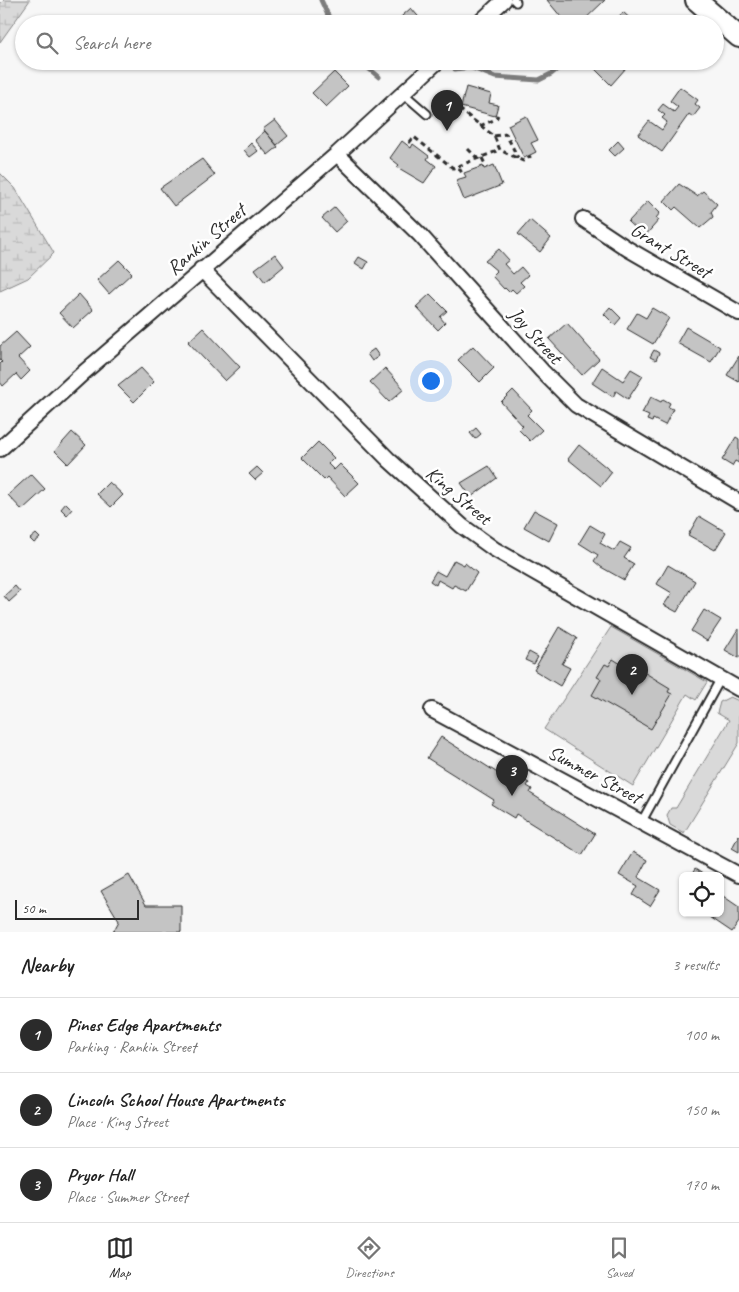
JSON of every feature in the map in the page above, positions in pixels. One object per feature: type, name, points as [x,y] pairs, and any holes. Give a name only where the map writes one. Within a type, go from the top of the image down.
[{"type":"main road","points":[[696,0],[713,15]]},
{"type":"main road","points":[[724,24],[739,37]]},
{"type":"street","points":[[491,15],[511,1]]},
{"type":"street","name":"Rankin Street","points":[[0,449],[201,269],[337,154],[429,70]]},
{"type":"street","name":"Joy Street","points":[[337,154],[420,235],[542,371],[576,405],[739,502]]},
{"type":"street","name":"Grant Street","points":[[583,219],[628,249],[739,313]]},
{"type":"street","name":"King Street","points":[[201,269],[389,460],[462,526],[494,549],[739,689]]},
{"type":"street","name":"Summer Street","points":[[432,710],[642,821],[739,876]]},
{"type":"lane","points":[[404,94],[427,114]]},
{"type":"lane","points":[[642,821],[721,678]]},
{"type":"path","points":[[445,98],[494,136],[500,150],[523,161],[531,156]]},
{"type":"path","points":[[480,126],[496,119],[498,115]]},
{"type":"path","points":[[494,136],[506,134],[518,158]]},
{"type":"path","points":[[409,143],[414,137],[449,166],[459,168],[500,150]]},
{"type":"path","points":[[468,149],[486,166]]},
{"type":"path","points":[[429,159],[434,153]]},
{"type":"path","points":[[459,168],[463,175]]},
{"type":"green space","points":[[4,0],[30,0],[19,15],[15,15],[15,21],[0,42],[0,4]]},
{"type":"green space","points":[[0,173],[15,188],[54,253],[28,278],[0,291]]},
{"type":"green space","points":[[611,627],[707,682],[696,700],[687,694],[633,786],[544,729]]},
{"type":"green space","points":[[730,697],[739,701],[739,743],[684,833],[670,825],[667,815],[671,808],[676,808],[729,720],[717,713],[720,702]]},
{"type":"building","points":[[547,0],[605,0],[589,15],[559,15]]},
{"type":"building","points":[[411,8],[417,15],[403,15]]},
{"type":"building","points":[[596,70],[624,70],[611,85]]},
{"type":"building","points":[[334,72],[348,86],[326,107],[312,93]]},
{"type":"building","points":[[466,87],[491,94],[489,103],[498,105],[495,116],[461,107]]},
{"type":"building","points":[[680,87],[698,100],[695,104],[700,108],[693,117],[689,114],[662,152],[638,135],[649,121],[662,130],[667,122],[662,118],[665,115],[658,110],[663,104],[674,112],[678,107],[670,101]]},
{"type":"building","points":[[526,116],[538,140],[531,143],[536,152],[524,158],[508,125]]},
{"type":"building","points":[[275,120],[288,136],[277,145],[263,129]]},
{"type":"building","points":[[265,131],[278,147],[268,155],[255,140]]},
{"type":"building","points":[[402,141],[411,148],[413,144],[429,156],[427,159],[436,166],[424,183],[397,167],[399,165],[390,158]]},
{"type":"building","points":[[618,141],[624,148],[615,156],[609,150]]},
{"type":"building","points":[[251,143],[258,151],[250,157],[244,150]]},
{"type":"building","points":[[202,159],[215,175],[174,206],[160,188]]},
{"type":"building","points":[[494,165],[502,185],[464,200],[456,180],[466,177],[464,173],[483,166],[484,169]]},
{"type":"building","points":[[679,184],[697,196],[703,191],[717,204],[711,212],[713,217],[700,228],[676,207],[673,210],[664,201]]},
{"type":"building","points":[[648,201],[660,213],[656,218],[659,220],[644,237],[628,222]]},
{"type":"building","points":[[335,207],[347,221],[335,232],[322,218]]},
{"type":"building","points":[[530,220],[551,238],[540,252],[518,234]]},
{"type":"building","points":[[499,249],[509,260],[504,264],[513,274],[521,267],[528,275],[520,282],[524,286],[516,293],[512,289],[509,292],[504,289],[492,276],[497,271],[485,261]]},
{"type":"building","points":[[275,254],[284,266],[265,282],[255,269]]},
{"type":"building","points":[[359,257],[368,262],[364,269],[355,263]]},
{"type":"building","points":[[119,260],[132,273],[109,294],[97,280]]},
{"type":"building","points":[[79,294],[93,310],[73,328],[59,313]]},
{"type":"building","points":[[430,294],[447,311],[440,317],[445,323],[438,330],[416,307]]},
{"type":"building","points":[[610,307],[621,318],[615,325],[604,314]]},
{"type":"building","points":[[652,308],[669,318],[653,344],[627,329],[637,313],[646,318]]},
{"type":"building","points":[[567,323],[599,359],[582,375],[549,339]]},
{"type":"building","points":[[686,327],[720,347],[711,362],[677,343]]},
{"type":"building","points":[[203,328],[240,367],[225,381],[188,342]]},
{"type":"building","points":[[16,332],[30,347],[18,358],[30,371],[21,380],[16,374],[3,386],[0,382],[0,364],[2,362],[0,360],[0,346]]},
{"type":"building","points":[[473,346],[494,368],[480,382],[458,360]]},
{"type":"building","points":[[374,349],[379,356],[372,361],[367,354]]},
{"type":"building","points":[[654,350],[659,353],[656,360],[650,357]]},
{"type":"building","points":[[739,356],[739,382],[727,375]]},
{"type":"building","points":[[602,367],[623,381],[631,369],[643,376],[628,399],[616,391],[613,397],[592,383]]},
{"type":"building","points":[[141,368],[154,382],[134,402],[118,386]]},
{"type":"building","points":[[385,368],[404,389],[389,402],[370,382]]},
{"type":"building","points":[[513,390],[532,410],[527,415],[542,430],[530,441],[519,430],[523,426],[501,402]]},
{"type":"building","points":[[651,397],[661,402],[663,399],[670,403],[668,407],[673,409],[665,425],[653,419],[652,422],[647,420],[649,416],[642,413]]},
{"type":"building","points":[[476,428],[481,434],[475,439],[470,433]]},
{"type":"building","points":[[72,432],[86,445],[68,464],[55,451]]},
{"type":"building","points":[[736,437],[739,439],[739,463],[735,461],[732,466],[722,460]]},
{"type":"building","points":[[318,442],[334,458],[328,464],[334,470],[340,464],[359,483],[345,496],[327,477],[324,480],[302,458]]},
{"type":"building","points":[[579,445],[612,472],[601,486],[568,459]]},
{"type":"building","points":[[489,466],[497,478],[471,497],[461,483]]},
{"type":"building","points":[[257,467],[263,473],[255,480],[249,474]]},
{"type":"building","points":[[31,474],[45,489],[22,510],[8,495]]},
{"type":"building","points":[[109,482],[123,495],[111,507],[97,494]]},
{"type":"building","points":[[66,503],[72,509],[67,515],[61,509]]},
{"type":"building","points":[[534,510],[558,523],[549,541],[524,527]]},
{"type":"building","points":[[699,516],[726,532],[715,550],[688,535]]},
{"type":"building","points":[[590,525],[605,534],[600,543],[614,551],[620,542],[631,548],[624,558],[634,564],[624,580],[601,567],[594,561],[598,555],[579,543]]},
{"type":"building","points":[[36,534],[40,538],[34,543],[30,539]]},
{"type":"building","points":[[454,560],[464,565],[465,563],[477,573],[466,591],[454,585],[452,588],[438,580],[436,585],[430,581],[436,571],[445,576]]},
{"type":"building","points":[[668,565],[695,581],[677,612],[664,605],[672,593],[657,584]]},
{"type":"building","points":[[15,586],[20,592],[9,602],[4,596]]},
{"type":"building","points":[[704,610],[721,620],[707,641],[691,631]]},
{"type":"building","points":[[559,627],[577,638],[562,664],[570,668],[560,686],[534,670]]},
{"type":"building","points":[[739,629],[739,658],[725,650]]},
{"type":"building","points":[[529,652],[538,657],[534,664],[525,660]]},
{"type":"building","points":[[613,659],[624,666],[627,662],[670,688],[668,692],[672,694],[651,729],[592,695],[601,679],[597,677],[605,664],[609,666]]},
{"type":"building","points":[[441,737],[507,779],[510,775],[513,778],[515,775],[529,783],[527,786],[532,789],[530,793],[595,834],[582,855],[516,814],[514,818],[491,804],[494,800],[427,758]]},
{"type":"building","points":[[739,835],[739,852],[732,848]]},
{"type":"building","points":[[633,852],[647,860],[638,877],[660,890],[650,906],[633,895],[638,886],[619,875]]},
{"type":"building","points":[[129,875],[146,905],[181,905],[181,932],[113,932],[119,921],[101,891]]},
{"type":"building","points":[[724,897],[739,907],[739,922],[732,932],[710,917],[724,917]]},
{"type":"waterway","points":[[321,0],[328,15]]},
{"type":"waterway","points":[[371,70],[379,77]]},
{"type":"waterway","points":[[478,70],[495,77],[539,80],[556,70]]},
{"type":"place","name":"Pines Edge Apartments","points":[[447,131]]},
{"type":"place","name":"Lincoln School House Apartments","points":[[632,695]]},
{"type":"place","name":"Pryor Hall","points":[[512,796]]}]
